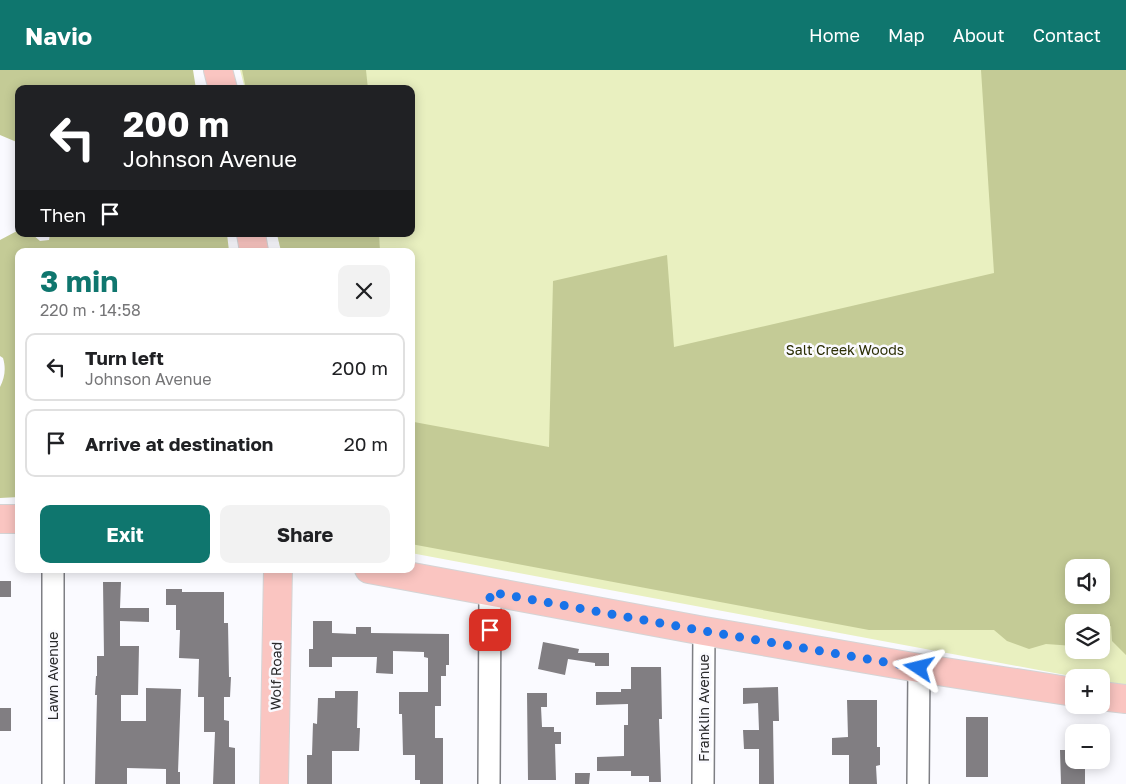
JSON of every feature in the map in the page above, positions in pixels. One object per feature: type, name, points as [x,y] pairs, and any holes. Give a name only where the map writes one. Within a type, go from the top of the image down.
[{"type":"main road","points":[[218,70],[222,85]]},
{"type":"main road","points":[[0,519],[15,519]]},
{"type":"main road","name":"Wolf Road","points":[[274,784],[278,573]]},
{"type":"main road","points":[[390,573],[704,631],[1065,691]]},
{"type":"main road","points":[[1110,697],[1126,700]]},
{"type":"street","name":"Lawn Avenue","points":[[53,573],[53,784]]},
{"type":"street","points":[[489,784],[490,592]]},
{"type":"street","name":"Franklin Avenue","points":[[703,784],[704,631]]},
{"type":"street","points":[[918,784],[919,668]]},
{"type":"green space","points":[[0,70],[193,70],[195,85],[15,85],[15,141],[0,135]]},
{"type":"green space","name":"Salt Creek Woods","points":[[240,70],[1126,70],[1126,687],[1110,684],[1110,669],[1065,669],[1065,675],[415,554],[415,248],[280,248],[278,237],[415,237],[415,85],[244,85]]},
{"type":"green space","points":[[242,70],[366,70],[368,85],[245,85]]},
{"type":"green space","points":[[981,70],[1126,70],[1126,655],[1112,641],[1110,614],[1065,614],[1065,645],[1046,644],[1029,649],[1007,641],[994,630],[869,630],[415,545],[415,422],[549,447],[553,281],[667,255],[674,347],[994,273]]},
{"type":"green space","points":[[15,232],[15,237],[35,237],[40,241],[49,240],[50,237],[227,237],[229,248],[15,248],[15,497],[0,498],[0,387],[5,369],[3,358],[0,356],[0,240]]},
{"type":"green space","points":[[278,237],[379,237],[380,248],[280,248]]},
{"type":"building","points":[[0,581],[11,581],[11,597],[0,597]]},
{"type":"building","points":[[103,582],[121,582],[120,608],[149,608],[149,622],[120,621],[120,646],[139,646],[138,695],[121,695],[121,721],[146,721],[146,688],[181,689],[178,772],[180,772],[180,784],[166,784],[166,769],[127,768],[127,784],[95,784],[97,656],[104,656]]},
{"type":"building","points":[[166,589],[182,589],[182,592],[224,592],[224,623],[228,623],[229,677],[231,677],[230,697],[224,697],[224,720],[229,721],[229,747],[235,748],[235,784],[213,784],[215,732],[204,732],[204,697],[198,697],[199,659],[179,658],[180,630],[176,630],[176,605],[166,605]]},
{"type":"building","points":[[313,621],[332,621],[332,633],[356,634],[356,627],[371,627],[371,633],[449,634],[449,665],[446,665],[446,676],[441,676],[441,706],[435,706],[435,738],[443,738],[443,784],[420,784],[420,780],[415,780],[415,755],[403,755],[402,714],[399,714],[399,692],[428,692],[428,658],[424,657],[424,652],[393,651],[393,674],[376,673],[377,657],[332,657],[332,667],[309,667],[309,649],[313,649]]},
{"type":"building","points":[[543,642],[579,649],[578,653],[609,653],[609,666],[595,666],[595,663],[568,659],[565,675],[538,669]]},
{"type":"building","points":[[631,667],[661,667],[662,719],[659,719],[661,782],[649,782],[649,776],[631,776],[631,771],[597,771],[597,757],[624,756],[624,725],[628,725],[628,704],[596,705],[596,692],[621,692],[621,689],[631,689]]},
{"type":"building","points":[[778,687],[779,721],[773,721],[774,784],[759,784],[759,749],[744,749],[743,730],[759,730],[758,703],[743,704],[743,688]]},
{"type":"building","points":[[335,691],[358,691],[357,728],[360,728],[359,751],[332,751],[332,784],[307,784],[307,755],[312,755],[313,723],[317,724],[318,698],[335,698]]},
{"type":"building","points":[[527,693],[547,693],[547,707],[541,707],[542,727],[554,727],[554,732],[561,732],[561,744],[555,744],[556,780],[528,780]]},
{"type":"building","points":[[847,700],[877,700],[877,747],[880,747],[880,765],[876,766],[877,784],[849,784],[849,755],[832,755],[832,738],[848,737]]},
{"type":"building","points":[[0,708],[11,708],[11,731],[0,731]]},
{"type":"building","points":[[966,717],[988,717],[988,777],[966,777]]},
{"type":"building","points":[[1060,750],[1065,750],[1065,769],[1085,769],[1085,784],[1061,784]]},
{"type":"building","points":[[575,773],[590,773],[589,784],[575,784]]},
{"type":"route","points":[[490,630],[490,592],[919,668]]}]
